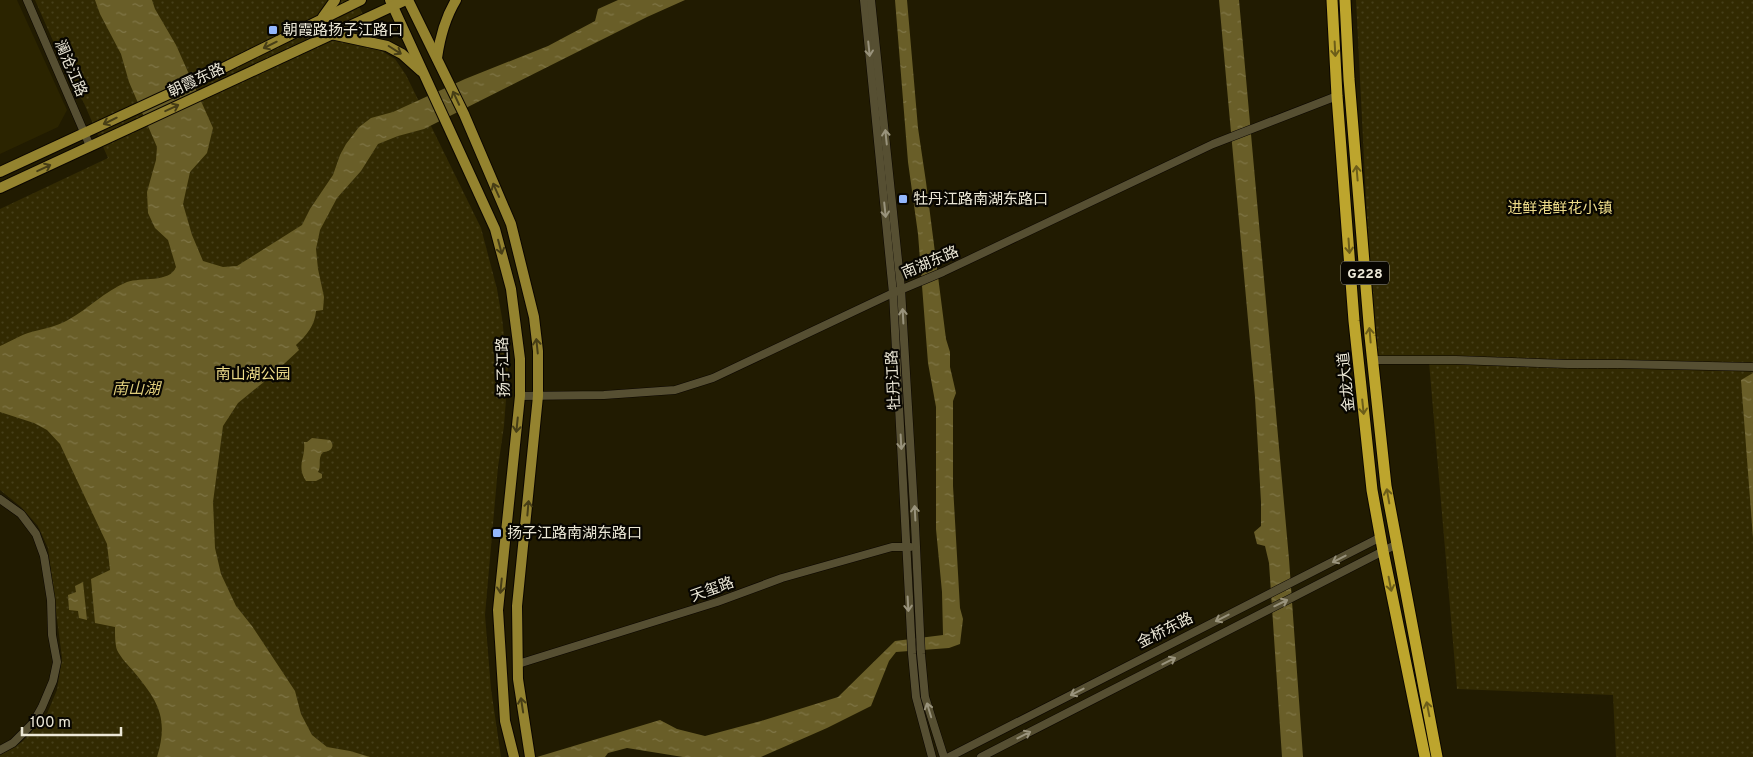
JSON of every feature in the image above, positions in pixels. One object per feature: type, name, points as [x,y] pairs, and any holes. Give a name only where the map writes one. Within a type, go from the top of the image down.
[{"type":"highway","name":"金龙大道","points":[[1332,0],[1337,96],[1354,321],[1372,490],[1425,757]]},
{"type":"highway","name":"金龙大道","points":[[1345,0],[1350,89],[1373,360],[1386,486],[1437,757]]},
{"type":"main road","points":[[320,20],[335,0]]},
{"type":"main road","name":"朝霞东路","points":[[0,172],[199,80],[361,0]]},
{"type":"main road","name":"朝霞东路","points":[[0,188],[331,34],[391,3],[407,0]]},
{"type":"main road","points":[[407,0],[464,114],[511,224],[534,317],[538,351],[538,396],[517,606],[518,679],[530,755]]},
{"type":"main road","points":[[437,58],[440,38],[448,13],[456,0]]},
{"type":"main road","name":"扬子江路","points":[[391,3],[495,229],[509,280],[520,360],[520,396],[498,610],[505,721],[514,757]]},
{"type":"main road","points":[[331,34],[387,46],[402,54],[424,74]]},
{"type":"main road","name":"金桥东路","points":[[1381,536],[1394,531]]},
{"type":"street","name":"澜沧江路","points":[[27,0],[90,146]]},
{"type":"street","name":"牡丹江路","points":[[864,0],[893,293],[910,634],[916,697],[932,757]]},
{"type":"street","name":"牡丹江路","points":[[871,0],[901,289],[919,632],[925,697],[944,757]]},
{"type":"street","name":"南湖东路","points":[[520,396],[604,395],[675,390],[713,378],[1223,140],[1337,96]]},
{"type":"street","points":[[1373,360],[1456,360],[1753,367]]},
{"type":"street","points":[[0,499],[21,514],[36,534],[44,556],[50,600],[52,635],[57,662],[42,707],[33,723],[13,743],[0,750]]},
{"type":"street","name":"金桥东路","points":[[949,757],[1381,536]]},
{"type":"street","name":"金桥东路","points":[[981,757],[1397,544]]},
{"type":"street","name":"天玺路","points":[[518,664],[717,602],[782,578],[892,547],[916,547]]},
{"type":"shaded area","points":[[0,0],[17,0],[67,110],[58,127],[0,154]]},
{"type":"green space","name":"南山湖公园","points":[[35,0],[356,0],[380,50],[395,59],[406,75],[481,228],[497,289],[502,318],[508,372],[485,615],[491,689],[501,757],[0,757],[0,755],[22,742],[46,716],[57,690],[62,658],[48,548],[38,526],[21,507],[0,490],[0,209],[108,158],[83,101],[76,93]]},
{"type":"green space","name":"进鲜港鲜花小镇","points":[[1356,0],[1753,0],[1753,757],[1616,757],[1613,695],[1457,689],[1429,362],[1376,363]]},
{"type":"water","name":"南山湖","points":[[95,0],[152,0],[155,9],[176,45],[213,128],[207,153],[190,172],[183,204],[192,235],[203,261],[223,267],[237,266],[302,225],[310,209],[333,175],[346,144],[359,127],[371,118],[393,112],[465,79],[548,46],[595,21],[598,9],[618,0],[685,0],[647,17],[424,129],[378,144],[361,171],[337,198],[320,230],[316,249],[324,297],[323,310],[316,311],[310,330],[296,345],[299,350],[238,403],[223,426],[213,502],[215,548],[221,574],[236,606],[252,626],[295,691],[301,714],[312,735],[327,747],[370,757],[157,757],[162,731],[159,711],[155,701],[117,650],[115,627],[95,623],[91,579],[110,570],[107,544],[60,444],[47,430],[34,423],[0,412],[0,346],[25,334],[68,320],[111,290],[127,282],[162,277],[173,272],[176,267],[168,240],[155,228],[148,213],[147,192],[156,160],[157,147],[129,82],[121,54],[100,14]]},
{"type":"water","points":[[895,0],[907,0],[918,128],[946,339],[950,352],[950,367],[956,393],[953,401],[953,486],[960,608],[963,619],[960,644],[949,648],[896,652],[889,661],[871,706],[761,757],[683,757],[627,748],[608,753],[605,757],[537,757],[660,720],[677,729],[705,736],[761,721],[838,697],[895,641],[943,635],[942,592],[936,529],[936,407],[928,363],[918,234],[908,162]]},
{"type":"water","points":[[1219,0],[1239,0],[1289,559],[1303,757],[1282,757],[1269,563],[1265,546],[1257,544],[1254,532],[1261,526],[1255,397]]},
{"type":"water","points":[[1753,373],[1753,538],[1741,380]]},
{"type":"water","points":[[312,438],[330,440],[332,447],[330,450],[323,452],[320,457],[318,472],[322,474],[322,478],[316,481],[306,481],[302,470],[304,442]]},
{"type":"water","points":[[83,582],[87,620],[79,618],[78,611],[69,610],[68,595],[76,592],[75,586]]},
{"type":"place","name":"朝霞路扬子江路口","points":[[273,30]]},
{"type":"place","name":"牡丹江路南湖东路口","points":[[903,199]]},
{"type":"place","name":"扬子江路南湖东路口","points":[[497,533]]}]
